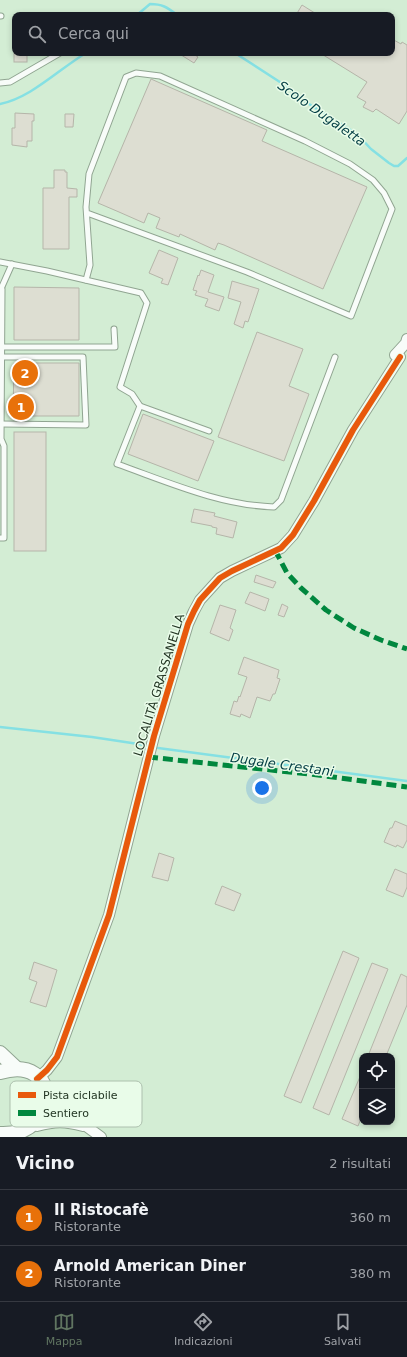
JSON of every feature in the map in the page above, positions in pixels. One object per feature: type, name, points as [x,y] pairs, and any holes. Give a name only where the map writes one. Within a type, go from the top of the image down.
[{"type":"main road","points":[[0,1053],[16,1069]]},
{"type":"main road","points":[[0,1072],[16,1069],[31,1074],[37,1079]]},
{"type":"main road","points":[[0,1134],[18,1136],[29,1132]]},
{"type":"street","name":"LOCALITÀ GRASSANELLA","points":[[37,1079],[47,1070],[56,1057],[109,915],[154,736],[188,624],[194,611],[200,600],[220,578],[281,548],[293,536],[407,339]]},
{"type":"street","points":[[29,1132],[40,1127]]},
{"type":"street","points":[[85,1127],[101,1137]]},
{"type":"lane","points":[[0,83],[10,82],[55,56]]},
{"type":"lane","points":[[86,280],[90,265],[87,213],[89,174],[126,77],[136,73],[160,76],[304,141],[350,164],[373,180],[384,192],[392,209],[351,316],[247,272],[87,213]]},
{"type":"lane","points":[[0,262],[47,271],[140,293],[147,303],[120,387],[132,394],[140,406],[209,432]]},
{"type":"lane","points":[[0,538],[4,538],[4,446],[1,439],[1,290],[12,264]]},
{"type":"lane","points":[[2,347],[115,347],[114,329]]},
{"type":"lane","points":[[1,424],[86,425],[83,357],[2,357]]},
{"type":"lane","points":[[140,406],[117,464],[222,501],[257,507],[274,507],[281,500],[335,357]]},
{"type":"building","points":[[302,5],[313,12],[298,12]]},
{"type":"building","points":[[395,41],[407,45],[407,111],[399,124],[376,109],[373,112],[363,107],[366,102],[357,97],[367,82],[325,56],[395,56]]},
{"type":"building","points":[[14,56],[27,56],[27,62],[14,62]]},
{"type":"building","points":[[183,56],[196,56],[198,57],[194,63]]},
{"type":"building","points":[[151,79],[267,130],[262,141],[367,187],[323,289],[224,245],[218,243],[215,250],[180,234],[179,237],[156,228],[160,218],[148,213],[144,223],[98,203]]},
{"type":"building","points":[[15,113],[34,114],[34,121],[32,121],[32,141],[27,141],[27,147],[12,145],[12,128],[15,128]]},
{"type":"building","points":[[65,114],[74,114],[73,127],[65,127]]},
{"type":"building","points":[[54,170],[65,170],[65,172],[67,172],[67,188],[77,189],[77,197],[69,197],[69,249],[43,249],[43,188],[54,188]]},
{"type":"building","points":[[159,250],[178,258],[168,285],[161,283],[163,279],[149,273]]},
{"type":"building","points":[[201,270],[214,275],[208,292],[224,297],[219,311],[205,306],[208,299],[195,295],[197,291],[193,290]]},
{"type":"building","points":[[232,281],[259,289],[248,322],[245,321],[243,328],[234,324],[241,302],[228,298]]},
{"type":"building","points":[[14,287],[79,288],[79,340],[14,340]]},
{"type":"building","points":[[257,332],[303,349],[289,386],[309,394],[284,461],[218,437]]},
{"type":"building","points":[[14,363],[79,363],[79,416],[13,416]]},
{"type":"building","points":[[143,414],[214,441],[198,481],[128,454]]},
{"type":"building","points":[[14,432],[46,432],[46,551],[14,551]]},
{"type":"building","points":[[194,509],[215,513],[214,516],[237,522],[233,538],[216,534],[217,528],[212,526],[191,522]]},
{"type":"building","points":[[256,575],[276,582],[273,588],[254,582]]},
{"type":"building","points":[[250,592],[269,599],[265,611],[245,603]]},
{"type":"building","points":[[282,604],[288,607],[284,617],[278,615]]},
{"type":"building","points":[[220,605],[236,610],[230,628],[233,630],[229,641],[210,633]]},
{"type":"building","points":[[244,657],[279,670],[277,678],[280,679],[275,694],[273,694],[270,701],[257,697],[250,718],[241,714],[240,717],[230,714],[234,701],[237,702],[239,696],[240,697],[247,677],[238,674]]},
{"type":"building","points":[[395,821],[407,826],[407,840],[403,848],[384,842]]},
{"type":"building","points":[[159,853],[174,858],[168,881],[152,877]]},
{"type":"building","points":[[395,869],[407,874],[407,887],[403,897],[386,890]]},
{"type":"building","points":[[222,886],[241,894],[234,911],[215,904]]},
{"type":"building","points":[[343,951],[359,958],[301,1103],[284,1096]]},
{"type":"building","points":[[34,962],[57,970],[46,1007],[30,1002],[37,982],[29,979]]},
{"type":"building","points":[[372,963],[388,969],[329,1115],[313,1108]]},
{"type":"building","points":[[401,974],[407,977],[407,1005],[387,1053],[369,1053]]},
{"type":"building","points":[[359,1079],[358,1126],[342,1119]]},
{"type":"waterway","name":"Scolo Dugaletta","points":[[141,12],[150,4],[164,6],[173,12]]},
{"type":"waterway","name":"Scolo Dugaletta","points":[[0,104],[23,96],[82,56]]},
{"type":"waterway","name":"Scolo Dugaletta","points":[[240,56],[286,86],[301,99],[357,134],[371,149],[389,163],[394,166],[398,166],[407,158]]},
{"type":"waterway","name":"Dugale Crestani","points":[[0,727],[92,737],[145,745]]},
{"type":"waterway","name":"Dugale Crestani","points":[[158,748],[407,781]]},
{"type":"marked path","points":[[275,550],[287,573],[301,588],[326,610],[354,628],[381,640],[407,649]]},
{"type":"marked path","points":[[148,757],[318,775],[407,787]]},
{"type":"cycle path","points":[[37,1079],[47,1070],[57,1057],[109,915],[154,736],[188,624],[194,611],[200,600],[220,578],[281,548],[293,535],[314,501],[353,430],[400,357]]},
{"type":"place","name":"Arnold American Diner","points":[[25,373]]},
{"type":"place","name":"Il Ristocafè","points":[[21,407]]}]
